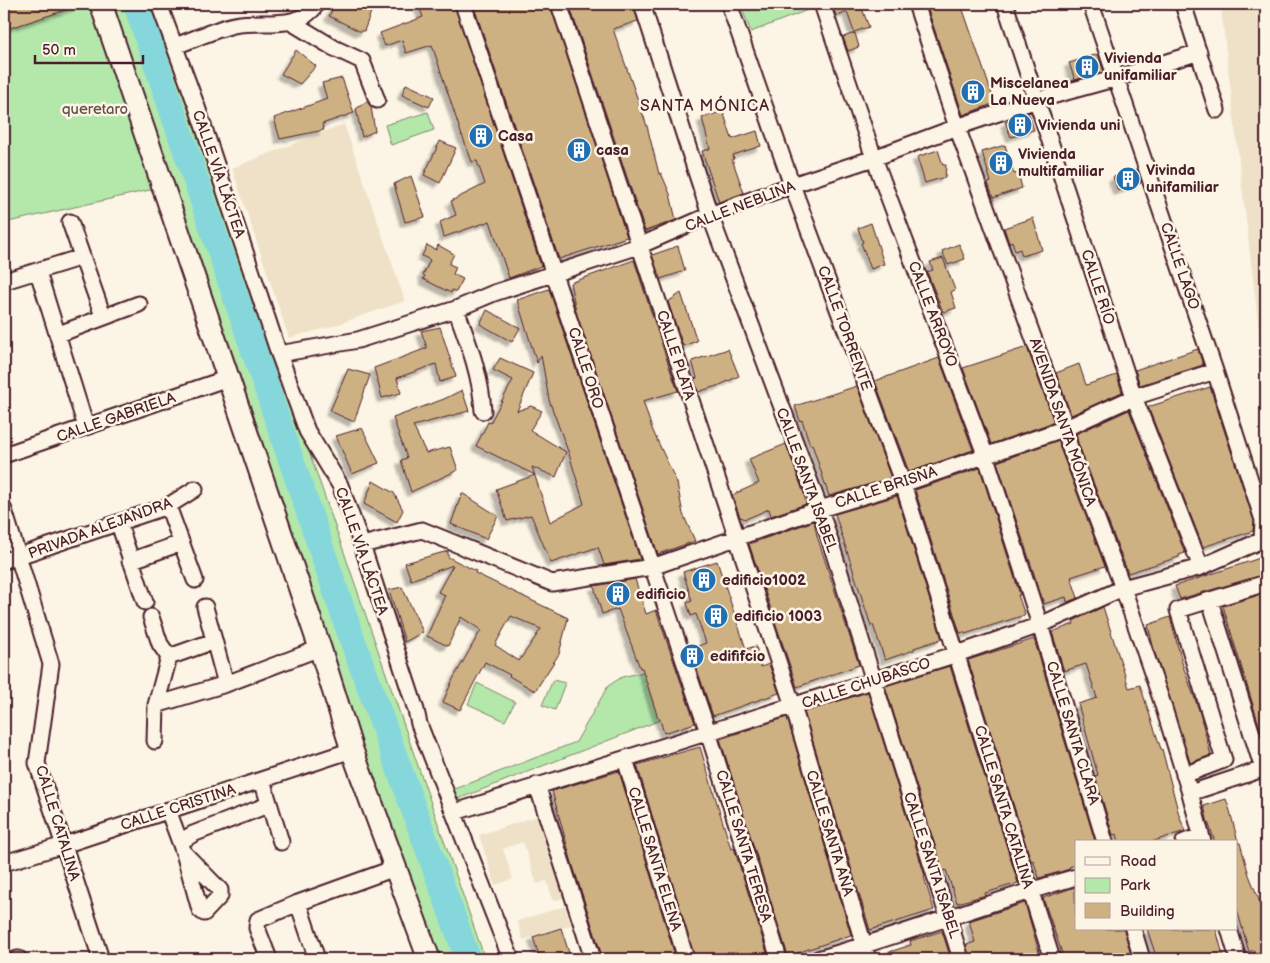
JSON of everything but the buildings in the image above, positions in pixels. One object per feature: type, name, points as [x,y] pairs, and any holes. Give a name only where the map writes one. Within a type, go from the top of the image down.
[{"type":"street","points":[[101,4],[320,648],[352,750],[429,959]]},
{"type":"street","name":"CALLE VÍA LÁCTEA","points":[[159,4],[307,431],[340,485],[362,545],[419,724],[511,959]]},
{"type":"street","points":[[175,46],[234,25],[291,22],[313,9],[317,4]]},
{"type":"street","name":"CALLE ORO","points":[[463,4],[708,732]]},
{"type":"street","name":"CALLE PLATA","points":[[559,4],[793,706]]},
{"type":"street","name":"CALLE SANTA ISABEL","points":[[642,4],[710,215],[820,508],[961,959]]},
{"type":"street","name":"CALLE TORRENTE","points":[[729,4],[792,185],[903,484],[957,654]]},
{"type":"street","name":"CALLE ARROYO","points":[[822,4],[874,158],[986,454],[1040,625]]},
{"type":"street","name":"AVENIDA SANTA MÓNICA","points":[[916,4],[957,127],[1066,428],[1069,445],[1123,588],[1162,702],[1202,839]]},
{"type":"street","name":"CALLE RÍO","points":[[1005,4],[1134,397],[1201,567]]},
{"type":"street","name":"CALLE LAGO","points":[[1091,4],[1215,371],[1263,520],[1263,530]]},
{"type":"street","points":[[1183,4],[1217,110]]},
{"type":"street","points":[[291,22],[334,48],[362,61],[377,100]]},
{"type":"street","name":"CALLE NEBLINA","points":[[280,354],[358,340],[456,309],[494,293],[640,246],[710,215],[957,127],[1037,100],[1117,78],[1199,52]]},
{"type":"street","points":[[70,222],[103,316]]},
{"type":"street","points":[[8,280],[82,257]]},
{"type":"street","points":[[38,272],[86,427]]},
{"type":"street","points":[[58,334],[139,304]]},
{"type":"street","points":[[456,309],[482,390],[484,411]]},
{"type":"street","name":"CALLE BRISNA","points":[[362,545],[422,530],[552,583],[652,567],[820,508],[903,484],[1066,428],[1134,397],[1215,371]]},
{"type":"street","name":"CALLE GABRIELA","points":[[4,455],[228,378]]},
{"type":"street","name":"PRIVADA ALEJANDRA","points":[[11,559],[168,506],[195,489]]},
{"type":"street","points":[[168,506],[194,580]]},
{"type":"street","name":"CALLE CATALINA","points":[[4,510],[11,559],[51,664],[37,762],[101,959]]},
{"type":"street","points":[[119,524],[144,602]]},
{"type":"street","name":"CALLE CHUBASCO","points":[[455,812],[957,654],[1040,625],[1123,588],[1201,567],[1262,540],[1263,530]]},
{"type":"street","points":[[130,561],[181,543]]},
{"type":"street","points":[[1184,775],[1224,760],[1178,610],[1266,583]]},
{"type":"street","points":[[1190,793],[1265,768],[1210,601]]},
{"type":"street","points":[[205,607],[226,684]]},
{"type":"street","points":[[151,617],[160,644],[169,657],[156,705],[155,741]]},
{"type":"street","name":"CALLE SANTA CLARA","points":[[1040,625],[1104,840]]},
{"type":"street","points":[[169,657],[214,641]]},
{"type":"street","points":[[156,705],[226,684],[320,648]]},
{"type":"street","name":"CALLE SANTA CATALINA","points":[[957,654],[1052,959]]},
{"type":"street","name":"CALLE SANTA ANA","points":[[793,706],[866,953]]},
{"type":"street","name":"CALLE SANTA TERESA","points":[[708,732],[779,959]]},
{"type":"street","name":"CALLE CRISTINA","points":[[4,863],[352,750]]},
{"type":"street","name":"CALLE SANTA ELENA","points":[[625,759],[686,959]]},
{"type":"street","points":[[262,780],[280,842]]},
{"type":"street","points":[[538,785],[593,959]]},
{"type":"street","points":[[168,810],[182,847],[193,834],[268,805]]},
{"type":"street","points":[[269,959],[257,928],[258,920],[298,903],[395,868]]},
{"type":"street","points":[[818,959],[866,953],[948,917],[1075,877]]},
{"type":"street","points":[[298,903],[317,959]]},
{"type":"street","points":[[1133,930],[1142,959]]},
{"type":"street","points":[[1229,930],[1238,959]]},
{"type":"shaded area","points":[[1221,4],[1266,4],[1266,389],[1222,17]]},
{"type":"shaded area","points":[[344,124],[405,301],[330,327],[289,338],[232,168]]},
{"type":"shaded area","points":[[537,816],[563,898],[553,901],[547,881],[537,884],[523,842],[503,849],[513,879],[495,885],[479,835]]},
{"type":"shaded area","points":[[565,906],[571,925],[523,940],[517,921]]},
{"type":"green space","name":"queretaro","points":[[42,4],[154,4],[485,959],[437,959],[163,187],[4,223],[4,17]]},
{"type":"green space","points":[[740,4],[817,4],[818,6],[751,32]]},
{"type":"green space","points":[[428,112],[434,130],[391,145],[385,125]]},
{"type":"green space","points":[[656,669],[671,716],[445,804],[442,794],[576,742],[608,686],[622,677]]},
{"type":"green space","points":[[553,680],[565,683],[555,710],[542,705]]},
{"type":"green space","points":[[477,683],[515,702],[505,721],[468,704]]},
{"type":"waterway","points":[[136,4],[351,636],[468,959]]},
{"type":"place","name":"Vivienda unifamiliar","points":[[1087,67]]},
{"type":"place","name":"Miscelanea La Nueva","points":[[973,92]]},
{"type":"place","name":"Vivienda uni","points":[[1020,125]]},
{"type":"place","name":"Casa","points":[[481,136]]},
{"type":"place","name":"casa","points":[[579,150]]},
{"type":"place","name":"Vivienda multifamiliar","points":[[1001,163]]},
{"type":"place","name":"Vivinda unifamiliar","points":[[1128,179]]},
{"type":"place","name":"edificio1002","points":[[704,580]]},
{"type":"place","name":"edificio","points":[[618,594]]},
{"type":"place","name":"edificio 1003","points":[[716,616]]},
{"type":"place","name":"edififcio","points":[[692,656]]},
{"type":"district","name":"SANTA MÓNICA","points":[[705,105]]}]
